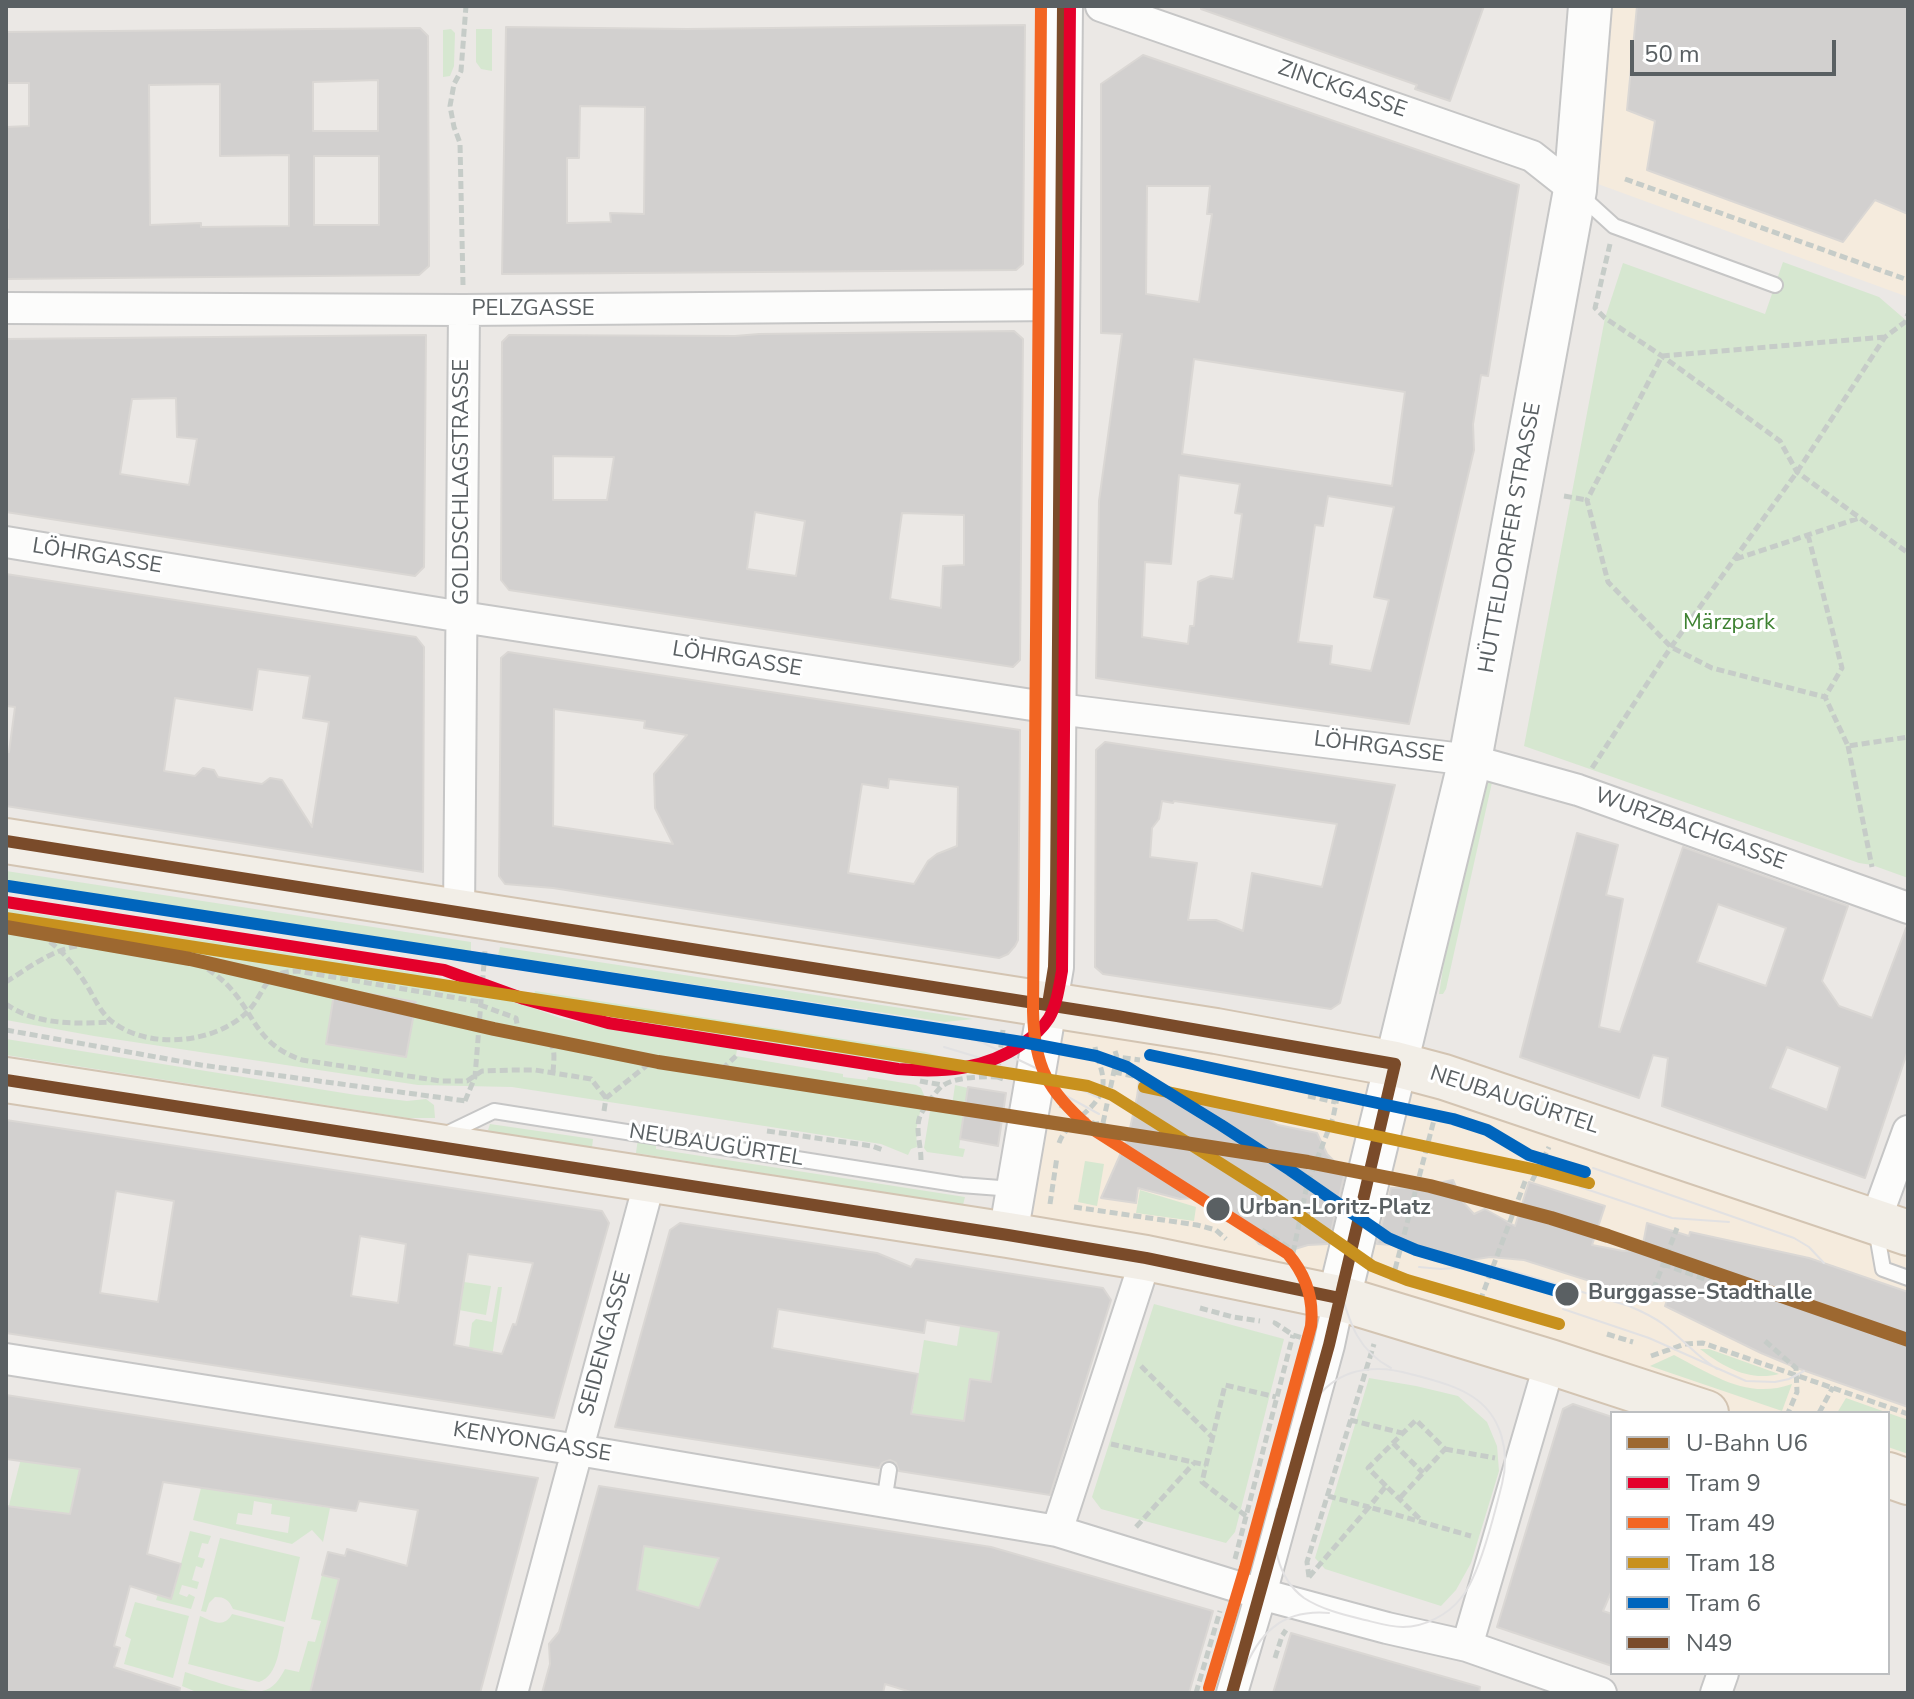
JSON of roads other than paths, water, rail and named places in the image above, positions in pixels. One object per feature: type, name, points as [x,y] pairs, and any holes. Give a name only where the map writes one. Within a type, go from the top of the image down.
[{"type":"main road","name":"HÜTTELDORFER STRASSE","points":[[1395,1064],[1470,760],[1575,190],[1590,6]]},
{"type":"main road","name":"NEUBAUGÜRTEL","points":[[6,841],[1048,1004],[1395,1064],[1444,1077],[1892,1228]]},
{"type":"main road","points":[[1339,1298],[1395,1064]]},
{"type":"main road","name":"NEUBAUGÜRTEL","points":[[6,1080],[1146,1258],[1339,1298],[1700,1411]]},
{"type":"street","points":[[1008,1235],[1030,1196],[1054,967],[1063,6]]},
{"type":"street","name":"ZINCKGASSE","points":[[1101,6],[1532,156],[1575,190]]},
{"type":"street","name":"PELZGASSE","points":[[6,308],[464,310],[1060,305]]},
{"type":"street","name":"GOLDSCHLAGSTRASSE","points":[[459,914],[464,310]]},
{"type":"street","name":"LÖHRGASSE","points":[[6,542],[462,617],[1058,709],[1470,760]]},
{"type":"street","name":"WURZBACHGASSE","points":[[1470,760],[1578,790],[1908,908]]},
{"type":"street","points":[[1892,1228],[1908,1131]]},
{"type":"street","name":"SEIDENGASSE","points":[[512,1693],[650,1180]]},
{"type":"street","points":[[1146,1258],[1057,1531],[1261,1594],[1467,1646],[1601,1693]]},
{"type":"street","points":[[1232,1693],[1329,1345],[1339,1298]]},
{"type":"street","name":"KENYONGASSE","points":[[6,1359],[578,1450],[1057,1531]]},
{"type":"street","points":[[1467,1646],[1550,1362]]},
{"type":"lane","points":[[1575,190],[1614,226],[1775,285]]},
{"type":"lane","name":"NEUBAUGÜRTEL","points":[[423,1145],[494,1111],[1030,1196]]},
{"type":"lane","points":[[1892,1228],[1883,1269],[1908,1278]]},
{"type":"lane","points":[[884,1502],[889,1470]]},
{"type":"tram line","name":"49","points":[[1041,6],[1033,1011],[1036,1048],[1054,1089],[1089,1127],[1288,1254],[1304,1279],[1311,1306],[1311,1326],[1209,1688]]},
{"type":"tram line","name":"9","points":[[6,902],[444,970],[524,999],[608,1023],[898,1069],[963,1068],[1008,1053],[1034,1036],[1052,1013],[1062,971],[1070,6]]},
{"type":"tram line","name":"6","points":[[8,886],[1022,1042],[1096,1056],[1127,1067],[1221,1125],[1388,1238],[1416,1250],[1567,1294]]},
{"type":"tram line","name":"18","points":[[6,918],[1088,1086],[1112,1095],[1272,1196],[1372,1266],[1407,1280],[1559,1324]]},
{"type":"tram line","points":[[960,1036],[981,1042],[1097,1097]]},
{"type":"tram line","points":[[944,1047],[984,1059],[1048,1086],[1099,1114]]},
{"type":"tram line","name":"6","points":[[1150,1055],[1453,1119],[1487,1130],[1529,1155],[1585,1172]]},
{"type":"tram line","name":"18","points":[[1144,1087],[1589,1183]]},
{"type":"tram line","points":[[1593,1168],[1794,1238],[1809,1247],[1824,1263]]},
{"type":"tram line","points":[[1580,1187],[1672,1218],[1729,1222]]},
{"type":"tram line","points":[[1419,1267],[1502,1268],[1629,1306],[1663,1324],[1717,1369]]},
{"type":"tram line","points":[[1338,1283],[1350,1321],[1361,1342],[1391,1368]]},
{"type":"tram line","points":[[1563,1309],[1649,1338],[1746,1381],[1775,1382],[1804,1371]]},
{"type":"tram line","points":[[1277,1509],[1275,1546],[1282,1569],[1295,1590],[1331,1611],[1398,1627],[1427,1622],[1456,1604],[1474,1575],[1491,1527],[1504,1472],[1504,1447],[1491,1414],[1461,1390],[1391,1370],[1352,1373],[1329,1385],[1320,1394],[1299,1430]]},
{"type":"tram line","points":[[1242,1675],[1256,1647],[1274,1627],[1297,1615],[1329,1613]]},
{"type":"metro line","name":"U6","points":[[6,927],[190,959],[494,1029],[658,1062],[1308,1162],[1430,1186],[1608,1236],[1908,1340]]},
{"type":"place","name":"Urban-Loritz-Platz","points":[[1218,1209]]},
{"type":"place","name":"Burggasse-Stadthalle","points":[[1567,1294]]},
{"type":"park label","name":"Märzpark","points":[[1729,624]]}]
